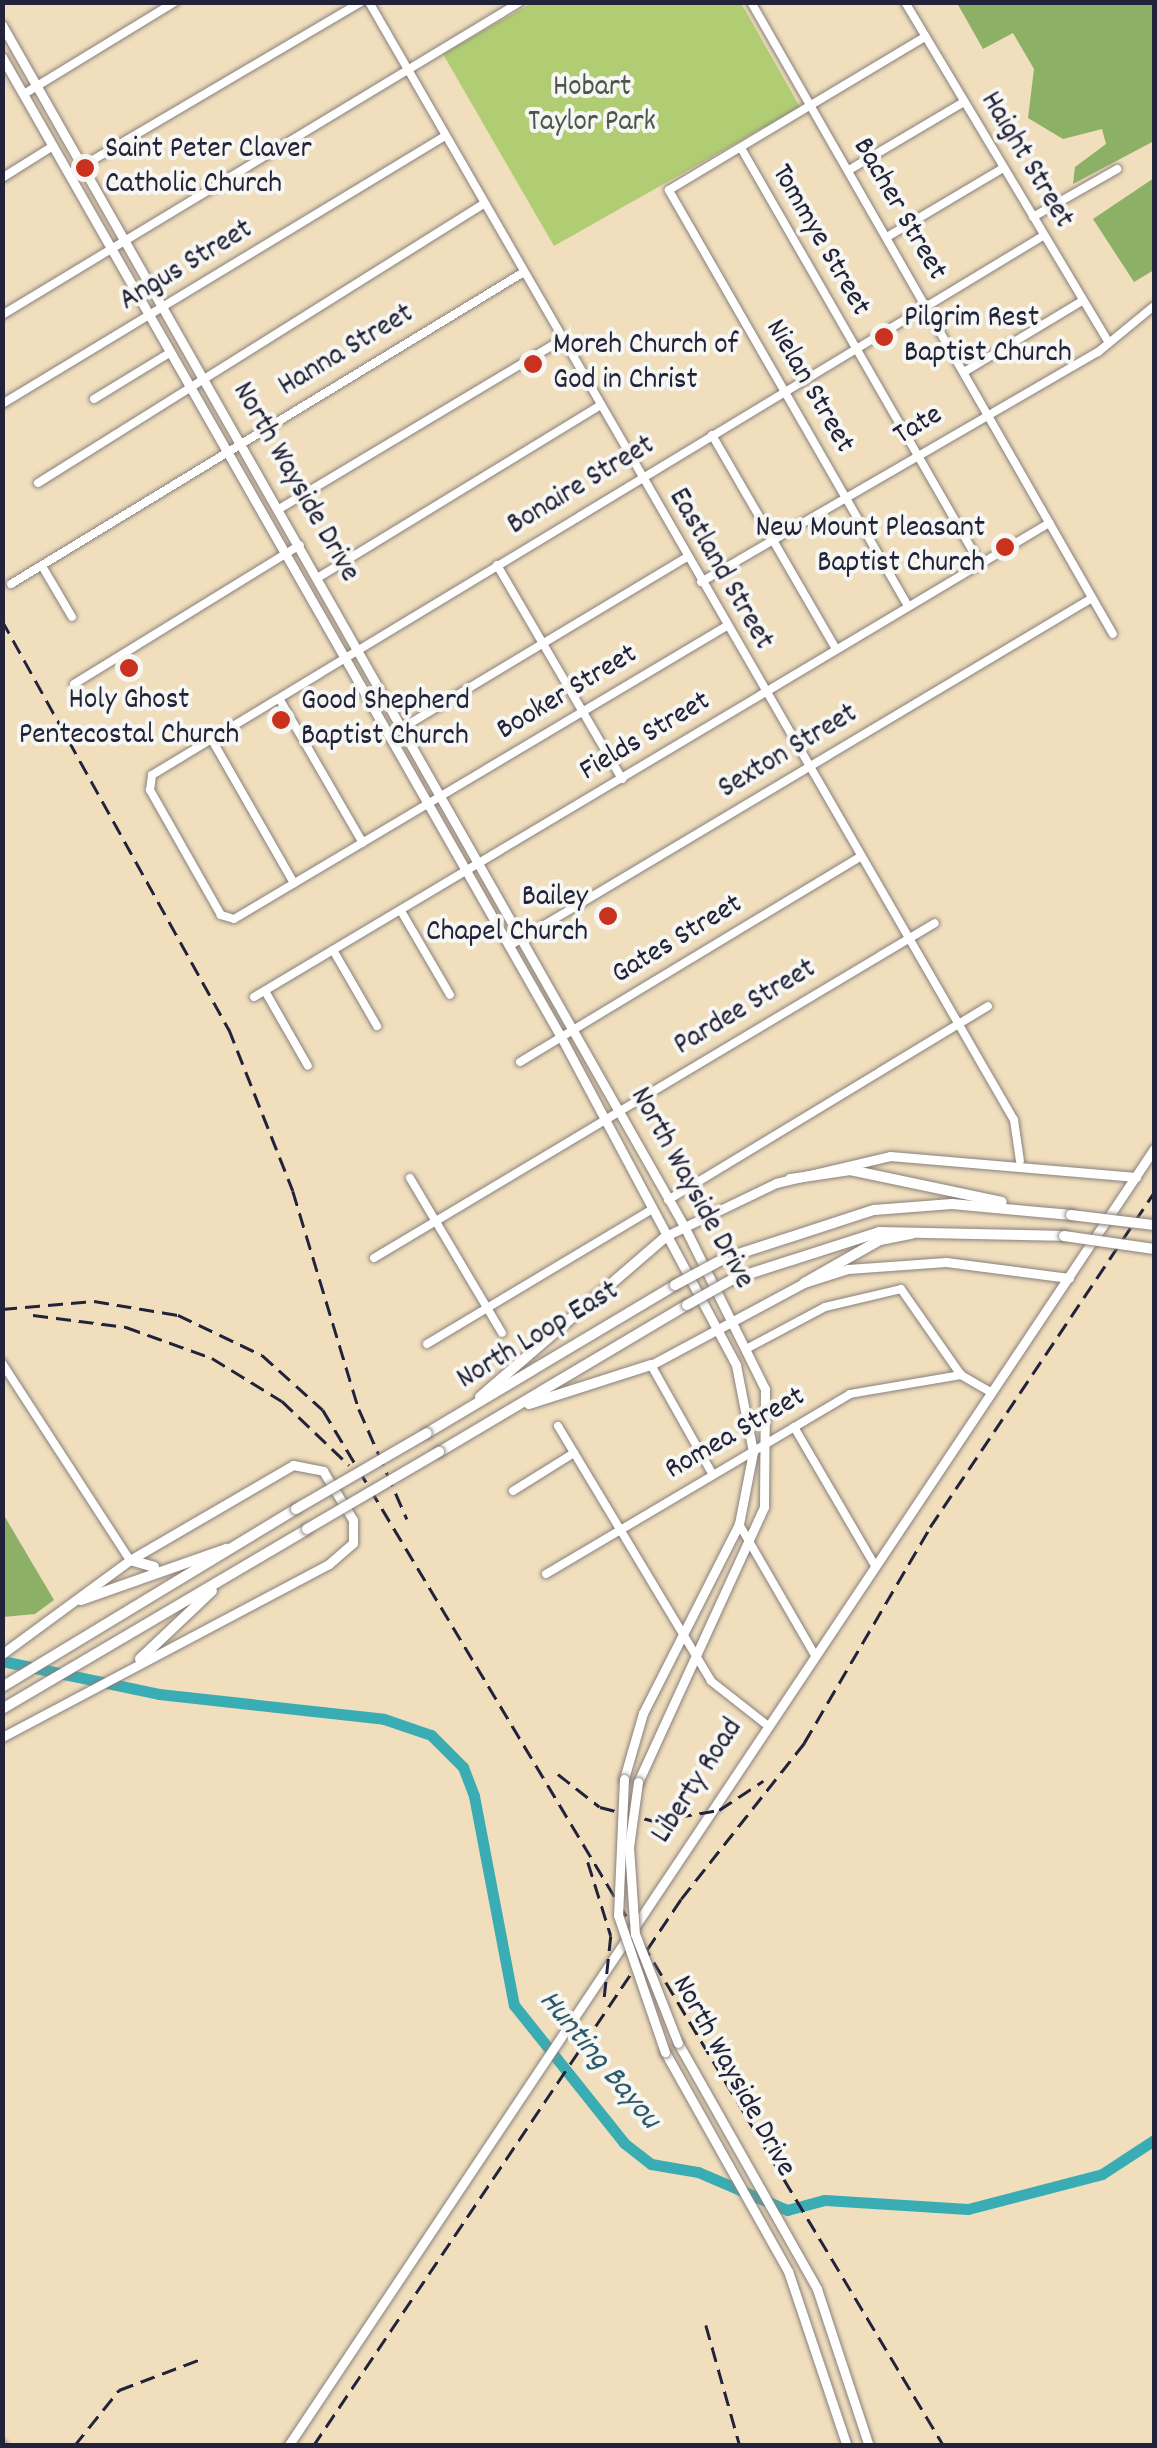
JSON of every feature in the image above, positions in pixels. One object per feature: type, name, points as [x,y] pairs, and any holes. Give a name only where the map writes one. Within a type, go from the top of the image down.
[{"type":"highway","points":[[790,1179],[879,1173],[1027,1208]]},
{"type":"highway","name":"North Loop East","points":[[6,1685],[296,1509],[723,1259],[874,1210],[1027,1208],[1154,1225]]},
{"type":"highway","points":[[804,1282],[880,1240],[952,1227]]},
{"type":"highway","name":"North Loop East","points":[[2,1709],[733,1279],[849,1237],[952,1227],[1154,1248]]},
{"type":"highway","points":[[474,1404],[668,1234]]},
{"type":"highway","points":[[514,1410],[651,1365]]},
{"type":"highway","points":[[81,1600],[165,1566],[240,1545]]},
{"type":"highway","points":[[130,1560],[165,1566]]},
{"type":"highway","points":[[140,1660],[228,1576]]},
{"type":"main road","name":"North Wayside Drive","points":[[4,31],[404,726],[477,863],[684,1226],[748,1348],[770,1440],[752,1544],[695,1656],[638,1782],[628,1864],[636,1934],[678,2043],[790,2232],[869,2446]]},
{"type":"main road","name":"North Wayside Drive","points":[[2,56],[561,1038],[722,1330],[748,1403],[753,1452],[739,1524],[642,1713],[624,1779],[618,1915],[632,1978],[666,2052],[766,2222],[847,2446]]},
{"type":"main road","name":"Liberty Road","points":[[288,2446],[1154,1149]]},
{"type":"main road","points":[[668,1234],[790,1179],[890,1156],[1020,1161],[1136,1177]]},
{"type":"main road","points":[[651,1365],[735,1323],[804,1282],[900,1261],[1069,1278]]},
{"type":"main road","points":[[2,1654],[81,1600],[130,1560],[300,1463],[327,1475],[356,1528],[350,1547],[329,1564],[140,1660],[2,1737]]},
{"type":"street","points":[[24,94],[175,2]]},
{"type":"street","points":[[69,174],[361,2]]},
{"type":"street","name":"Eastland Street","points":[[369,2],[905,940],[1014,1120],[1020,1161]]},
{"type":"street","points":[[2,316],[125,236],[520,2]]},
{"type":"street","name":"Bacher Street","points":[[751,2],[1113,634]]},
{"type":"street","name":"Haight Street","points":[[905,2],[1108,342]]},
{"type":"street","points":[[740,148],[925,37]]},
{"type":"street","points":[[848,170],[964,102]]},
{"type":"street","name":"Angus Street","points":[[2,404],[445,136]]},
{"type":"street","points":[[2,178],[54,146]]},
{"type":"street","name":"Nielan Street","points":[[740,148],[669,190],[908,606]]},
{"type":"street","name":"Tommye Street","points":[[740,148],[980,564]]},
{"type":"street","points":[[888,237],[1003,168]]},
{"type":"street","points":[[1033,217],[1117,169]]},
{"type":"street","points":[[38,483],[193,391],[204,374],[485,203]]},
{"type":"street","name":"Bonaire Street","points":[[227,920],[148,782],[359,649],[1043,236]]},
{"type":"street","name":"Hanna Street","points":[[11,584],[524,272]]},
{"type":"street","name":"Tate","points":[[964,372],[1082,301]]},
{"type":"street","name":"Tate","points":[[701,582],[1108,342],[1154,306]]},
{"type":"street","points":[[280,508],[561,340]]},
{"type":"street","points":[[94,398],[171,352]]},
{"type":"street","points":[[319,578],[599,406]]},
{"type":"street","points":[[712,435],[836,649]]},
{"type":"street","name":"Fields Street","points":[[254,997],[1049,523]]},
{"type":"street","points":[[74,684],[300,546]]},
{"type":"street","points":[[389,736],[686,558]]},
{"type":"street","points":[[497,565],[622,780]]},
{"type":"street","points":[[42,566],[72,617]]},
{"type":"street","name":"Sexton Street","points":[[509,946],[1092,598]]},
{"type":"street","name":"Booker Street","points":[[227,920],[725,627]]},
{"type":"street","points":[[280,700],[363,842]]},
{"type":"street","points":[[212,740],[294,883]]},
{"type":"street","name":"Gates Street","points":[[520,1062],[858,858]]},
{"type":"street","points":[[401,910],[450,995]]},
{"type":"street","name":"Pardee Street","points":[[374,1258],[935,923]]},
{"type":"street","points":[[333,950],[377,1026]]},
{"type":"street","points":[[265,991],[308,1066]]},
{"type":"street","points":[[668,1200],[988,1006]]},
{"type":"street","points":[[410,1178],[502,1333]]},
{"type":"street","points":[[427,1344],[653,1209]]},
{"type":"street","points":[[748,1348],[825,1307],[901,1288],[961,1375],[991,1392]]},
{"type":"street","points":[[2,1362],[130,1560]]},
{"type":"street","points":[[651,1365],[712,1475]]},
{"type":"street","name":"Romea Street","points":[[546,1574],[770,1440],[873,1384],[961,1375]]},
{"type":"street","points":[[558,1426],[711,1681],[767,1724]]},
{"type":"street","points":[[794,1427],[874,1564]]},
{"type":"street","points":[[513,1491],[574,1453]]},
{"type":"street","points":[[739,1524],[815,1655]]},
{"type":"green space","name":"Hobart Taylor Park","points":[[532,3],[741,3],[800,107],[554,246],[443,54]]},
{"type":"green space","points":[[957,3],[1154,3],[1154,141],[1073,184],[1075,167],[1106,144],[1102,129],[1063,139],[1028,118],[1034,69],[1013,33],[983,49]]},
{"type":"green space","points":[[1154,178],[1154,270],[1134,282],[1093,219]]},
{"type":"green space","points":[[2,1512],[54,1600],[35,1614],[3,1617]]},
{"type":"waterway","name":"Hunting Bayou","points":[[2,1661],[159,1694],[384,1719],[431,1735],[463,1767],[474,1796],[514,2005],[624,2143],[651,2164],[698,2172],[787,2210],[825,2200],[968,2209],[1102,2174],[1154,2140]]},
{"type":"railway","points":[[2,620],[229,1029],[293,1191],[359,1409],[407,1519]]},
{"type":"railway","points":[[313,2446],[681,1899],[804,1743],[930,1527],[1154,1193]]},
{"type":"railway","points":[[2,1309],[94,1301],[178,1315],[262,1355],[323,1410],[944,2446]]},
{"type":"railway","points":[[33,1315],[126,1327],[212,1358],[282,1401],[349,1465]]},
{"type":"railway","points":[[558,1774],[600,1807],[654,1821],[719,1810],[763,1781]]},
{"type":"railway","points":[[588,1862],[611,1936],[604,2002]]},
{"type":"railway","points":[[706,2325],[740,2446]]},
{"type":"railway","points":[[74,2446],[119,2390],[198,2360]]},
{"type":"place","name":"Saint Peter Claver Catholic Church","points":[[85,168]]},
{"type":"place","name":"Pilgrim Rest Baptist Church","points":[[884,337]]},
{"type":"place","name":"Moreh Church of God in Christ","points":[[533,364]]},
{"type":"place","name":"New Mount Pleasant Baptist Church","points":[[1005,547]]},
{"type":"place","name":"Holy Ghost Pentecostal Church","points":[[129,668]]},
{"type":"place","name":"Good Shepherd Baptist Church","points":[[281,720]]},
{"type":"place","name":"Bailey Chapel Church","points":[[608,916]]}]
